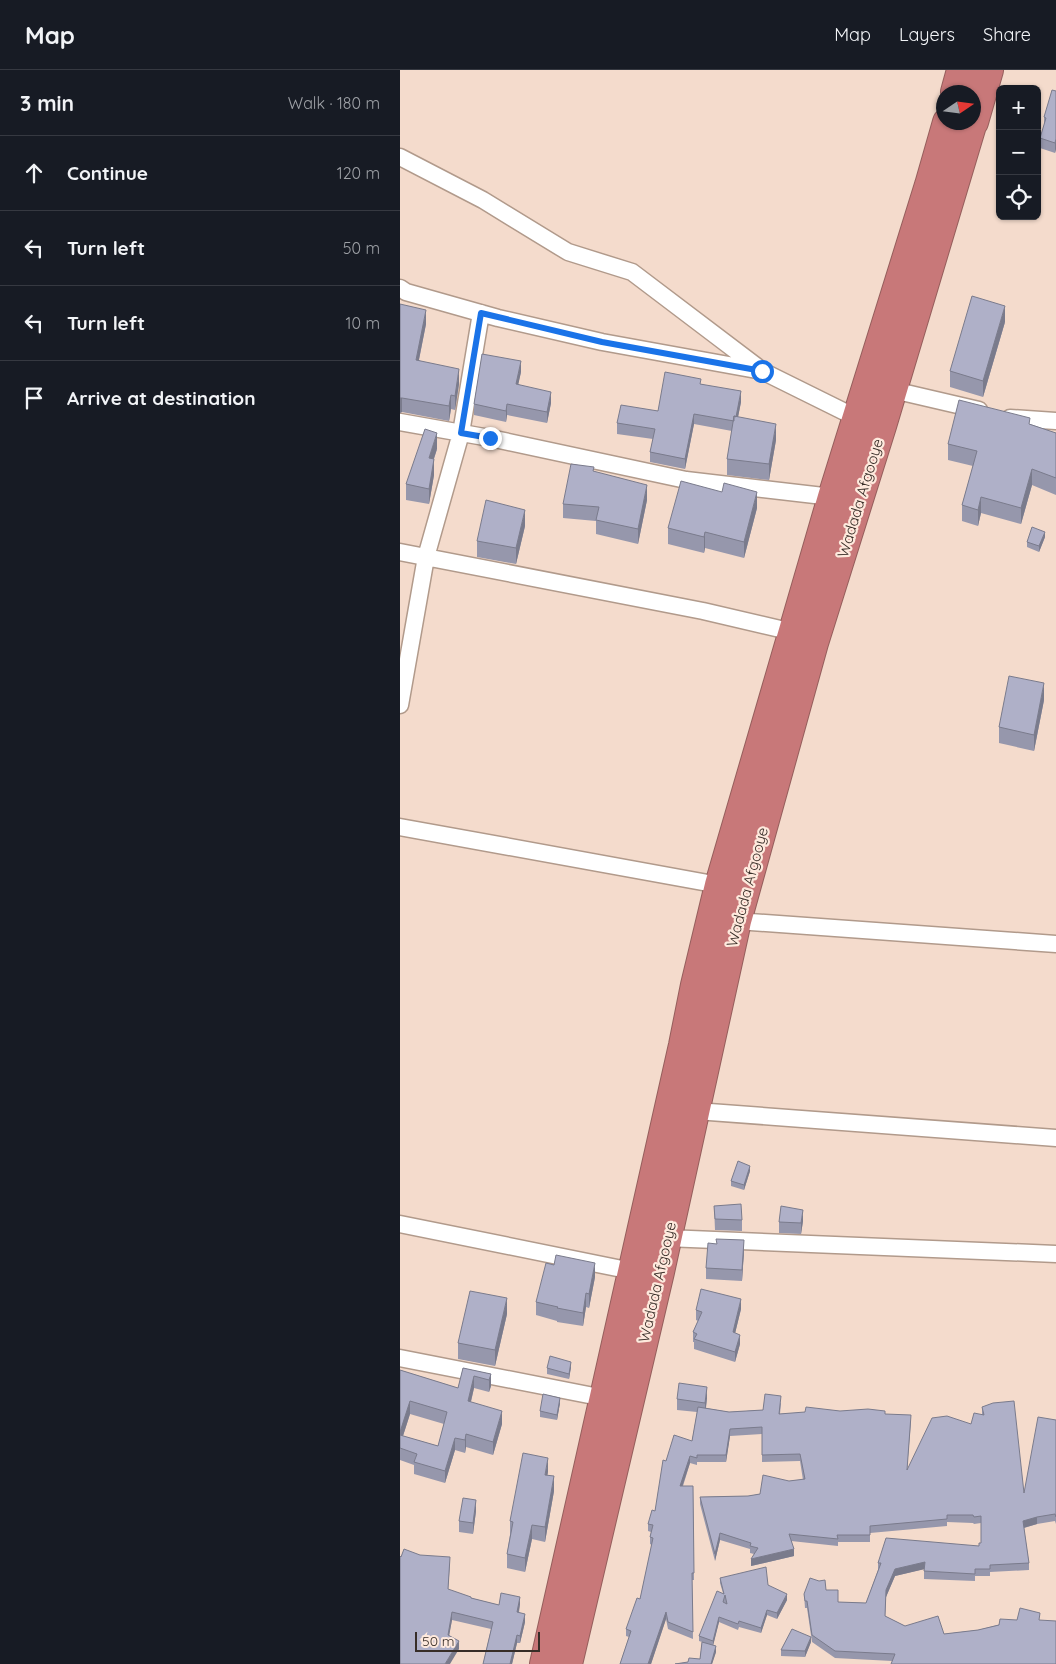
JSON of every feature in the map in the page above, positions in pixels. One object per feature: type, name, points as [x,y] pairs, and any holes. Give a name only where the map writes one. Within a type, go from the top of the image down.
[{"type":"highway","points":[[957,85],[962,70]]},
{"type":"highway","name":"Wadada Afgooye","points":[[981,96],[989,70]]},
{"type":"highway","name":"Wadada Afgooye","points":[[563,1664],[604,1398],[695,985],[719,885],[832,497],[945,130]]},
{"type":"highway","name":"Wadada Afgooye","points":[[563,1664],[660,1272],[736,921],[814,643],[893,390],[971,130]]},
{"type":"street","points":[[400,158],[483,200],[568,252],[632,272],[762,371],[856,418]]},
{"type":"street","points":[[400,288],[406,292],[481,313],[602,342],[762,371]]},
{"type":"street","points":[[400,705],[426,557],[461,433],[481,313]]},
{"type":"street","points":[[893,390],[1016,419],[1056,422]]},
{"type":"street","points":[[400,422],[686,480],[832,497]]},
{"type":"street","points":[[400,552],[703,611],[793,632]]},
{"type":"street","points":[[400,827],[719,885]]},
{"type":"street","points":[[736,921],[1056,944]]},
{"type":"street","points":[[696,1111],[1056,1138]]},
{"type":"street","points":[[400,1224],[632,1271]]},
{"type":"street","points":[[666,1238],[1056,1254]]},
{"type":"street","points":[[400,1358],[604,1398]]},
{"type":"building","points":[[1052,90],[1056,91],[1055,143],[1041,138],[1046,118],[1044,117]]},
{"type":"building","points":[[972,296],[1005,306],[983,381],[950,371]]},
{"type":"building","points":[[400,304],[426,310],[416,360],[459,369],[455,396],[451,395],[449,406],[400,398]]},
{"type":"building","points":[[482,354],[521,361],[516,384],[551,392],[547,412],[507,404],[506,411],[474,404]]},
{"type":"building","points":[[665,372],[701,379],[700,384],[741,391],[734,421],[694,414],[685,459],[650,452],[655,429],[617,423],[621,405],[658,411]]},
{"type":"building","points":[[959,400],[1030,418],[1029,424],[1056,433],[1056,478],[1032,469],[1021,508],[981,497],[978,510],[962,505],[977,451],[948,444]]},
{"type":"building","points":[[734,416],[776,424],[769,464],[727,459]]},
{"type":"building","points":[[425,429],[437,433],[429,458],[434,459],[429,489],[406,484]]},
{"type":"building","points":[[571,464],[594,467],[593,471],[647,485],[638,529],[596,520],[599,507],[563,504]]},
{"type":"building","points":[[681,481],[722,492],[724,483],[757,492],[744,542],[705,532],[704,537],[668,528]]},
{"type":"building","points":[[486,500],[525,510],[516,548],[477,541]]},
{"type":"building","points":[[1032,527],[1045,532],[1039,546],[1027,542]]},
{"type":"building","points":[[1009,676],[1044,683],[1034,735],[999,727]]},
{"type":"building","points":[[738,1161],[750,1166],[744,1185],[731,1181]]},
{"type":"building","points":[[741,1204],[742,1220],[715,1219],[714,1206]]},
{"type":"building","points":[[781,1206],[803,1210],[801,1223],[779,1222]]},
{"type":"building","points":[[716,1239],[744,1240],[742,1270],[706,1268],[708,1243],[717,1244]]},
{"type":"building","points":[[556,1255],[595,1263],[589,1294],[586,1293],[583,1313],[536,1302],[546,1263],[554,1265]]},
{"type":"building","points":[[701,1289],[741,1299],[733,1332],[740,1335],[735,1352],[694,1339],[697,1334],[693,1332],[702,1312],[696,1310]]},
{"type":"building","points":[[470,1291],[507,1298],[495,1350],[458,1343]]},
{"type":"building","points":[[550,1356],[571,1362],[569,1374],[547,1368]]},
{"type":"building","points":[[463,1368],[491,1374],[489,1380],[474,1376],[468,1401],[502,1411],[493,1442],[466,1434],[465,1440],[455,1438],[445,1471],[414,1462],[417,1454],[400,1448],[400,1435],[438,1446],[447,1412],[410,1401],[400,1432],[400,1370],[458,1388]]},
{"type":"building","points":[[679,1383],[707,1387],[705,1403],[677,1399]]},
{"type":"building","points":[[543,1394],[560,1398],[557,1415],[540,1411]]},
{"type":"building","points":[[765,1394],[781,1396],[779,1414],[805,1412],[806,1407],[840,1411],[868,1409],[885,1411],[885,1414],[911,1415],[907,1470],[932,1418],[947,1416],[971,1424],[974,1413],[984,1415],[982,1407],[993,1403],[1014,1401],[1024,1493],[1038,1417],[1056,1420],[1056,1517],[1055,1514],[1023,1521],[1029,1563],[990,1565],[990,1569],[975,1569],[975,1574],[924,1571],[925,1562],[895,1569],[886,1590],[885,1616],[905,1626],[938,1616],[944,1634],[978,1630],[999,1625],[1000,1619],[1017,1620],[1020,1608],[1040,1613],[1039,1620],[1056,1621],[1056,1664],[891,1664],[895,1654],[835,1651],[812,1635],[807,1601],[805,1601],[804,1594],[810,1578],[819,1581],[825,1580],[826,1590],[838,1590],[838,1602],[866,1603],[881,1563],[878,1563],[886,1538],[979,1546],[979,1543],[981,1543],[981,1516],[947,1515],[947,1519],[870,1526],[870,1535],[837,1535],[838,1539],[789,1534],[794,1549],[751,1559],[758,1548],[750,1546],[751,1543],[720,1533],[715,1554],[700,1497],[760,1494],[763,1475],[789,1481],[805,1479],[800,1454],[762,1455],[762,1427],[730,1429],[726,1455],[697,1455],[697,1458],[690,1456],[680,1486],[693,1486],[693,1632],[668,1622],[666,1612],[648,1664],[620,1664],[631,1631],[626,1629],[637,1598],[640,1599],[653,1538],[650,1537],[653,1525],[648,1524],[652,1510],[655,1511],[663,1460],[666,1461],[674,1435],[692,1441],[698,1407],[729,1412],[763,1410]]},
{"type":"building","points":[[523,1453],[548,1458],[545,1475],[554,1476],[545,1527],[532,1525],[525,1558],[507,1554],[513,1522],[510,1521]]},
{"type":"building","points":[[463,1498],[476,1500],[473,1523],[459,1521]]},
{"type":"building","points":[[404,1549],[420,1555],[450,1557],[448,1589],[471,1598],[499,1605],[501,1593],[520,1597],[517,1612],[525,1614],[520,1636],[517,1635],[510,1664],[483,1664],[493,1622],[452,1612],[448,1635],[459,1641],[445,1664],[400,1664],[400,1556]]},
{"type":"building","points":[[766,1567],[768,1585],[787,1594],[777,1613],[767,1610],[761,1628],[739,1621],[738,1624],[719,1617],[713,1641],[699,1636],[717,1591],[724,1594],[720,1578]],"holes":[[[725,1595],[727,1604],[723,1602]]]},
{"type":"building","points":[[792,1629],[811,1637],[805,1651],[781,1650]]},
{"type":"building","points":[[702,1642],[716,1646],[711,1664],[675,1664],[688,1662],[689,1658],[700,1659]]},
{"type":"route","points":[[490,438],[461,433],[481,313],[602,342],[762,371]]}]
